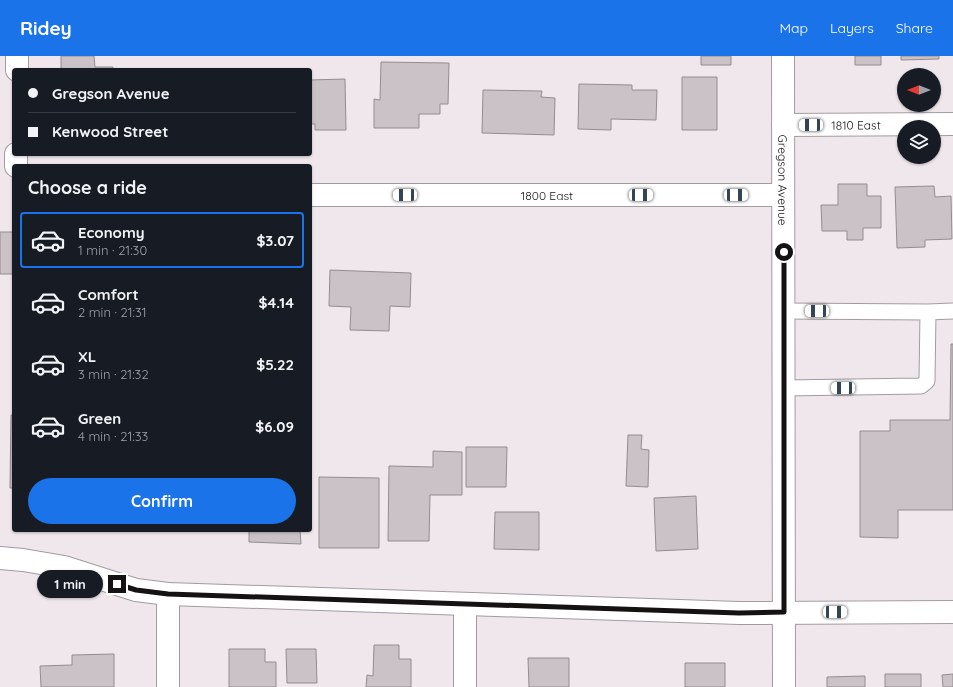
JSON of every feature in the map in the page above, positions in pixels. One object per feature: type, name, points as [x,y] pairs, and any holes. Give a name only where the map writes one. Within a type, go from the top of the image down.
[{"type":"street","points":[[17,56],[17,68]]},
{"type":"street","name":"Gregson Avenue","points":[[783,56],[784,687]]},
{"type":"street","name":"1810 East","points":[[784,125],[953,124]]},
{"type":"street","name":"1800 East","points":[[312,195],[784,194]]},
{"type":"street","points":[[0,558],[23,560],[64,568],[136,590],[168,594],[739,613],[953,612]]},
{"type":"street","points":[[168,594],[168,687]]},
{"type":"street","points":[[465,604],[465,687]]},
{"type":"lane","points":[[784,311],[953,311]]},
{"type":"lane","points":[[784,388],[921,386],[927,381],[928,312]]},
{"type":"building","points":[[61,56],[94,56],[95,67],[113,67],[113,68],[61,68]]},
{"type":"building","points":[[701,56],[731,56],[731,65],[701,65]]},
{"type":"building","points":[[855,56],[881,56],[881,65],[855,65]]},
{"type":"building","points":[[901,56],[939,56],[939,59],[901,60]]},
{"type":"building","points":[[381,62],[449,63],[448,104],[440,104],[440,114],[419,114],[419,128],[374,128],[374,99],[380,100]]},
{"type":"building","points":[[682,77],[717,77],[717,130],[682,130]]},
{"type":"building","points":[[345,79],[346,130],[315,130],[315,124],[312,124],[312,80]]},
{"type":"building","points":[[579,84],[632,85],[632,90],[657,90],[656,120],[611,119],[611,130],[578,129]]},
{"type":"building","points":[[483,90],[542,91],[541,97],[555,98],[554,135],[482,133]]},
{"type":"building","points":[[838,184],[867,184],[867,196],[881,196],[881,228],[863,228],[863,240],[847,240],[847,231],[822,231],[821,205],[838,205]]},
{"type":"building","points":[[934,186],[935,197],[951,196],[952,239],[925,240],[925,247],[897,248],[895,187]]},
{"type":"building","points":[[0,232],[12,232],[12,274],[0,274]]},
{"type":"building","points":[[330,270],[411,273],[410,307],[390,306],[389,331],[350,330],[351,307],[329,306]]},
{"type":"building","points":[[951,344],[953,344],[953,510],[898,510],[898,538],[860,537],[860,431],[890,431],[890,420],[950,420]]},
{"type":"building","points":[[11,415],[12,415],[12,488],[10,488]]},
{"type":"building","points":[[628,435],[642,435],[641,449],[649,450],[648,487],[626,486]]},
{"type":"building","points":[[466,447],[507,447],[506,487],[466,487]]},
{"type":"building","points":[[433,451],[462,452],[462,495],[430,495],[429,541],[388,541],[389,466],[433,467]]},
{"type":"building","points":[[319,477],[379,478],[379,548],[319,548]]},
{"type":"building","points":[[696,496],[698,549],[656,551],[654,498]]},
{"type":"building","points":[[495,512],[539,512],[539,550],[494,549]]},
{"type":"building","points":[[249,532],[300,532],[301,544],[249,542]]},
{"type":"building","points":[[374,645],[399,645],[399,659],[411,659],[411,687],[366,687],[367,675],[373,676]]},
{"type":"building","points":[[229,649],[265,649],[265,662],[276,662],[276,687],[229,687]]},
{"type":"building","points":[[286,649],[316,649],[317,683],[287,683]]},
{"type":"building","points":[[114,654],[114,687],[41,687],[40,666],[72,665],[72,655]]},
{"type":"building","points":[[528,658],[569,658],[569,687],[529,687]]},
{"type":"building","points":[[685,663],[725,663],[725,687],[685,687]]},
{"type":"building","points":[[885,674],[921,674],[921,687],[885,687]]},
{"type":"building","points":[[953,674],[953,687],[943,687],[942,675]]},
{"type":"building","points":[[865,676],[865,687],[827,687],[827,677]]},
{"type":"route","points":[[117,584],[136,590],[168,594],[739,613],[784,612],[784,252]]}]
